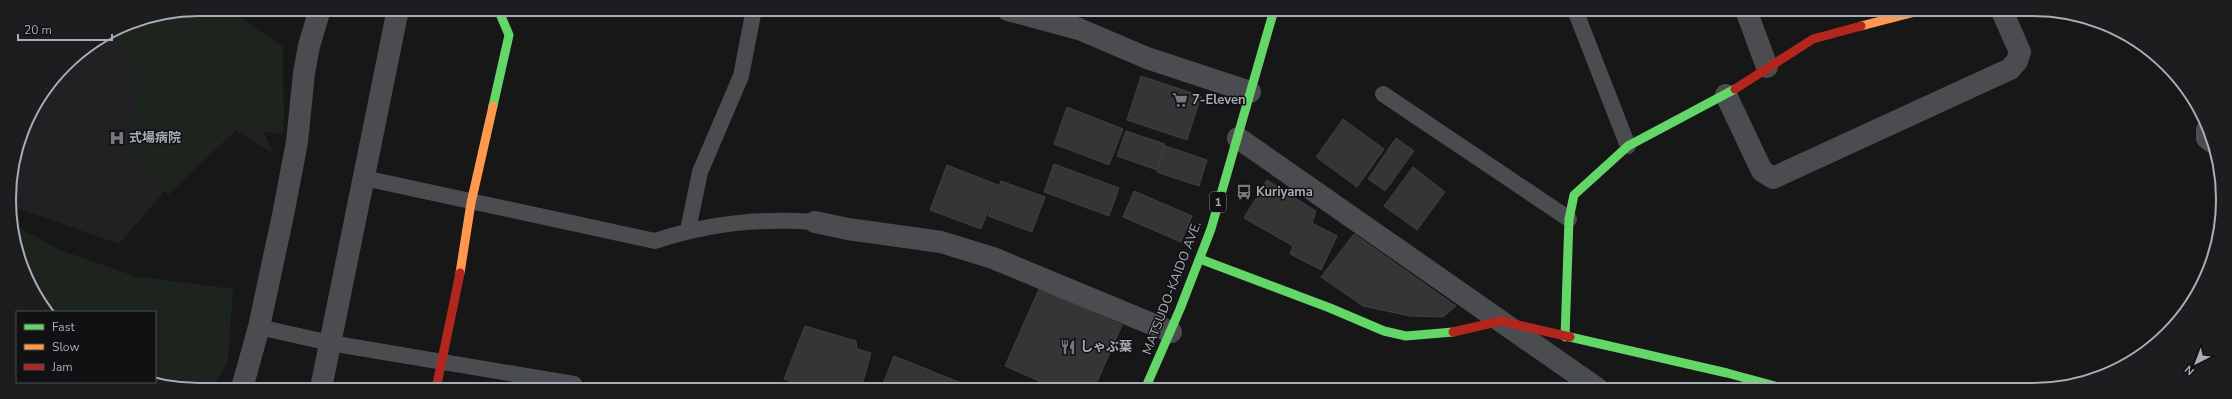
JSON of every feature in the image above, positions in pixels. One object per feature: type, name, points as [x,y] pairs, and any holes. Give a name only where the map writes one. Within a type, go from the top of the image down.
[{"type":"street","points":[[243,383],[259,327],[297,142],[304,73],[309,46],[318,16]]},
{"type":"street","points":[[322,383],[397,16]]},
{"type":"street","points":[[437,383],[459,281],[471,202],[509,35],[501,16]]},
{"type":"street","points":[[1030,16],[1079,29],[1147,58],[1250,92]]},
{"type":"street","name":"MATSUDO-KAIDO AVE.","points":[[1148,383],[1171,332],[1200,259],[1238,138],[1272,16]]},
{"type":"street","points":[[1748,16],[1767,67]]},
{"type":"street","points":[[1565,338],[1569,219],[1574,195],[1628,146],[1726,95],[1767,67],[1813,39],[1900,16]]},
{"type":"street","points":[[1726,95],[1762,171],[1774,178],[2010,69],[2017,61],[2020,52],[2004,16]]},
{"type":"street","points":[[1238,138],[1589,383]]},
{"type":"street","points":[[815,222],[848,229],[941,242],[993,258],[1171,332]]},
{"type":"street","points":[[1200,259],[1330,308],[1384,331],[1406,336],[1449,333],[1501,321],[1565,338],[1727,373],[1764,383]]},
{"type":"lane","points":[[688,230],[700,172],[741,76],[753,16]]},
{"type":"lane","points":[[1577,16],[1628,146]]},
{"type":"lane","points":[[1383,94],[1569,219]]},
{"type":"lane","points":[[364,178],[655,241],[688,230],[783,220],[815,222]]},
{"type":"lane","points":[[259,327],[330,343],[442,364],[567,383]]},
{"type":"shaded area","name":"式場病院","points":[[187,16],[219,16],[273,154],[224,123],[119,244],[16,207],[16,187],[22,152],[30,129],[47,98],[70,70],[88,54],[118,35],[152,22]]},
{"type":"shaded area","points":[[187,16],[239,16],[283,47],[284,134],[236,130],[168,195],[131,146],[138,84],[116,36],[152,22]]},
{"type":"shaded area","points":[[19,228],[60,250],[134,276],[233,289],[228,361],[215,383],[187,383],[156,378],[156,311],[54,311],[35,281],[30,270],[22,247]]},
{"type":"building","points":[[1141,76],[1201,96],[1187,140],[1127,120]]},
{"type":"building","points":[[1067,107],[1123,129],[1109,165],[1054,144]]},
{"type":"building","points":[[1343,119],[1384,149],[1357,187],[1316,157]]},
{"type":"building","points":[[1126,131],[1165,144],[1157,170],[1117,156]]},
{"type":"building","points":[[1396,138],[1414,151],[1385,191],[1368,179]]},
{"type":"building","points":[[1165,146],[1207,160],[1199,186],[1157,172]]},
{"type":"building","points":[[1054,164],[1119,188],[1109,216],[1044,192]]},
{"type":"building","points":[[947,165],[998,185],[981,229],[930,210]]},
{"type":"building","points":[[1413,167],[1445,192],[1417,230],[1384,206]]},
{"type":"building","points":[[1267,180],[1316,211],[1312,223],[1337,236],[1321,270],[1290,254],[1293,246],[1244,218]]},
{"type":"building","points":[[1001,181],[1045,197],[1032,232],[988,216]]},
{"type":"building","points":[[1134,191],[1192,216],[1181,242],[1123,217]]},
{"type":"building","points":[[1354,234],[1456,306],[1443,317],[1410,316],[1363,306],[1321,277]]},
{"type":"building","points":[[1039,289],[1122,325],[1097,383],[1038,383],[1039,381],[1005,366]]},
{"type":"building","points":[[805,326],[856,341],[857,349],[871,353],[863,383],[826,383],[818,381],[818,383],[795,383],[784,379]]},
{"type":"building","points":[[894,356],[961,383],[883,383]]},
{"type":"traffic: fast","points":[[493,106],[509,35],[501,16]]},
{"type":"traffic: fast","points":[[1148,383],[1180,309],[1211,229],[1272,16]]},
{"type":"traffic: fast","points":[[1565,337],[1569,219],[1574,195],[1628,146],[1735,89]]},
{"type":"traffic: fast","points":[[1200,259],[1330,308],[1384,331],[1406,336],[1453,332]]},
{"type":"traffic: fast","points":[[1570,337],[1727,373],[1764,383]]},
{"type":"traffic: slow","points":[[1861,26],[1900,16]]},
{"type":"traffic: slow","points":[[460,273],[471,203],[493,106]]},
{"type":"traffic: jam","points":[[1735,89],[1813,39],[1861,26]]},
{"type":"traffic: jam","points":[[437,383],[460,273]]},
{"type":"traffic: jam","points":[[1453,332],[1501,321],[1570,337]]},
{"type":"place","name":"7-Eleven","points":[[1180,100]]},
{"type":"place","name":"式場病院","points":[[117,138]]},
{"type":"place","name":"Kuriyama","points":[[1244,192]]},
{"type":"place","name":"しゃぶ葉","points":[[1068,347]]}]
